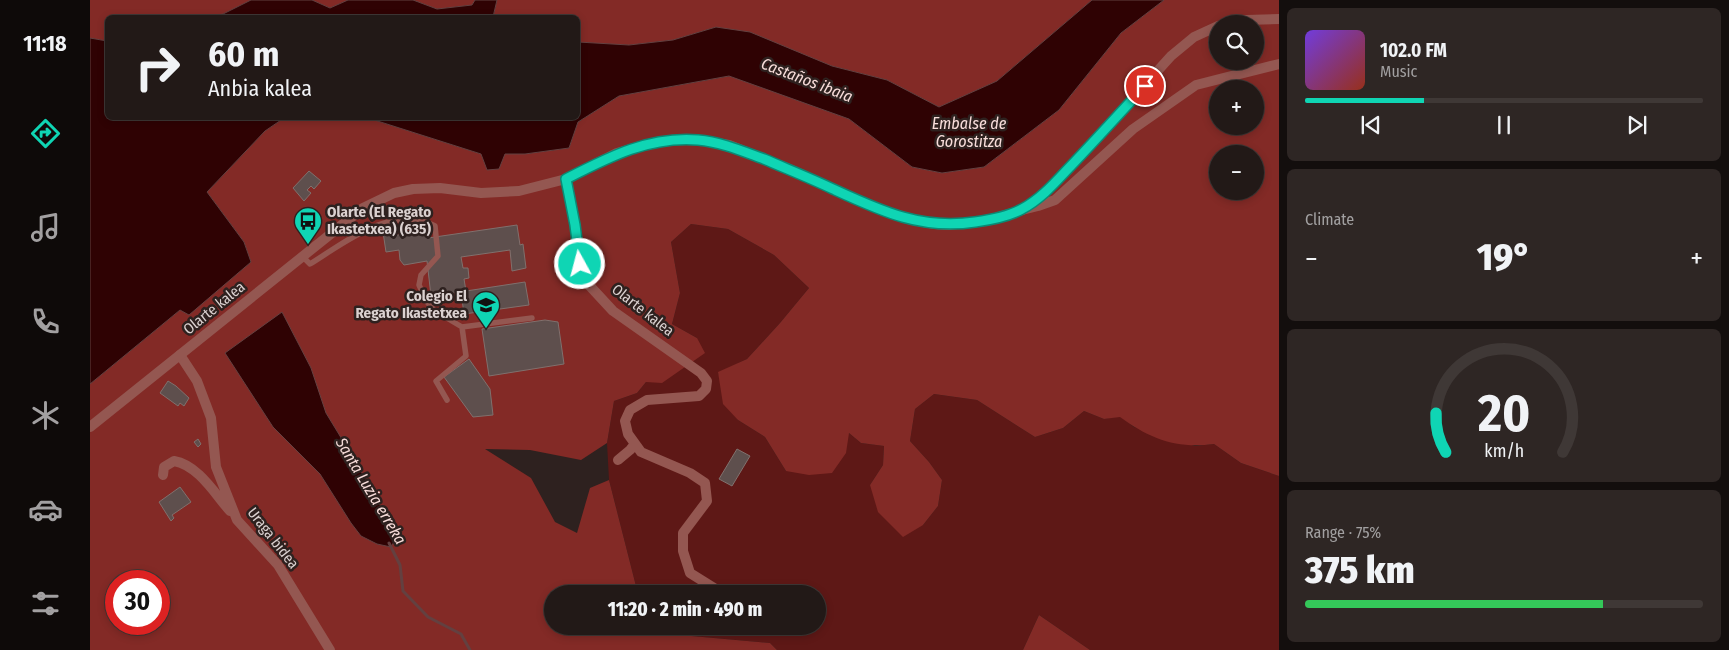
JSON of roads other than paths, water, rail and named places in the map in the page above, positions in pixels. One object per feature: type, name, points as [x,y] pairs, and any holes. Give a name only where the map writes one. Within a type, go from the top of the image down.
[{"type":"street","points":[[1264,20],[1279,20]]},
{"type":"street","points":[[1022,210],[1043,194],[1078,159],[1171,56],[1194,38],[1209,30]]},
{"type":"street","points":[[566,179],[616,154],[648,144],[672,140],[699,140],[729,146],[794,171],[879,210],[921,222],[964,224],[989,220],[1054,200],[1133,129],[1196,85],[1279,64]]},
{"type":"street","name":"Olarte kalea","points":[[90,427],[363,208],[394,193],[413,189],[426,188],[481,193],[508,192],[543,186],[566,179],[580,264],[588,284],[614,311],[701,373],[707,381],[706,389],[699,396],[647,400],[630,410],[625,421],[628,434],[635,444]]},
{"type":"street","name":"Uraga bidea","points":[[180,355],[197,381],[210,418],[216,467],[237,520],[278,565],[330,650]]},
{"type":"street","points":[[618,460],[635,444],[641,452],[690,473],[705,483],[707,501],[683,533],[683,551],[690,573],[709,585]]},
{"type":"street","points":[[163,475],[164,467],[174,461],[190,468],[204,480],[237,520]]},
{"type":"lane","points":[[303,257],[310,264],[368,228],[382,223],[398,220],[427,222],[435,226],[438,256],[421,275],[419,285],[427,302],[435,311],[462,327],[532,318]]},
{"type":"lane","points":[[447,400],[436,381],[466,356],[462,327]]},
{"type":"water","points":[[251,0],[312,0],[330,8],[348,0],[413,0],[437,9],[472,5],[475,0],[497,0],[493,15],[217,15],[223,14]]},
{"type":"water","name":"Embalse de Gorostitza","points":[[1092,0],[1164,0],[1121,33],[1059,110],[984,167],[942,173],[912,167],[849,119],[729,76],[619,96],[578,122],[569,148],[525,154],[505,154],[499,169],[487,170],[481,154],[374,120],[580,120],[580,42],[629,45],[673,40],[716,27],[750,32],[832,66],[887,80],[939,107],[997,81]]},
{"type":"water","points":[[90,38],[105,41],[105,120],[281,120],[265,131],[207,192],[244,242],[251,262],[189,315],[180,310],[90,384]]},
{"type":"water","points":[[282,312],[311,368],[326,413],[393,528],[396,538],[391,547],[377,544],[361,536],[320,474],[273,427],[225,353]]},
{"type":"waterway","name":"Santa Luzia erreka","points":[[389,543],[400,565],[403,591],[428,617],[461,634],[470,650]]},
{"type":"place","name":"Olarte (El Regato Ikastetxea) (635)","points":[[308,245]]},
{"type":"place","name":"Colegio El Regato Ikastetxea","points":[[486,329]]},
{"type":"water label","name":"Castaños ibaia","points":[[807,80]]}]
